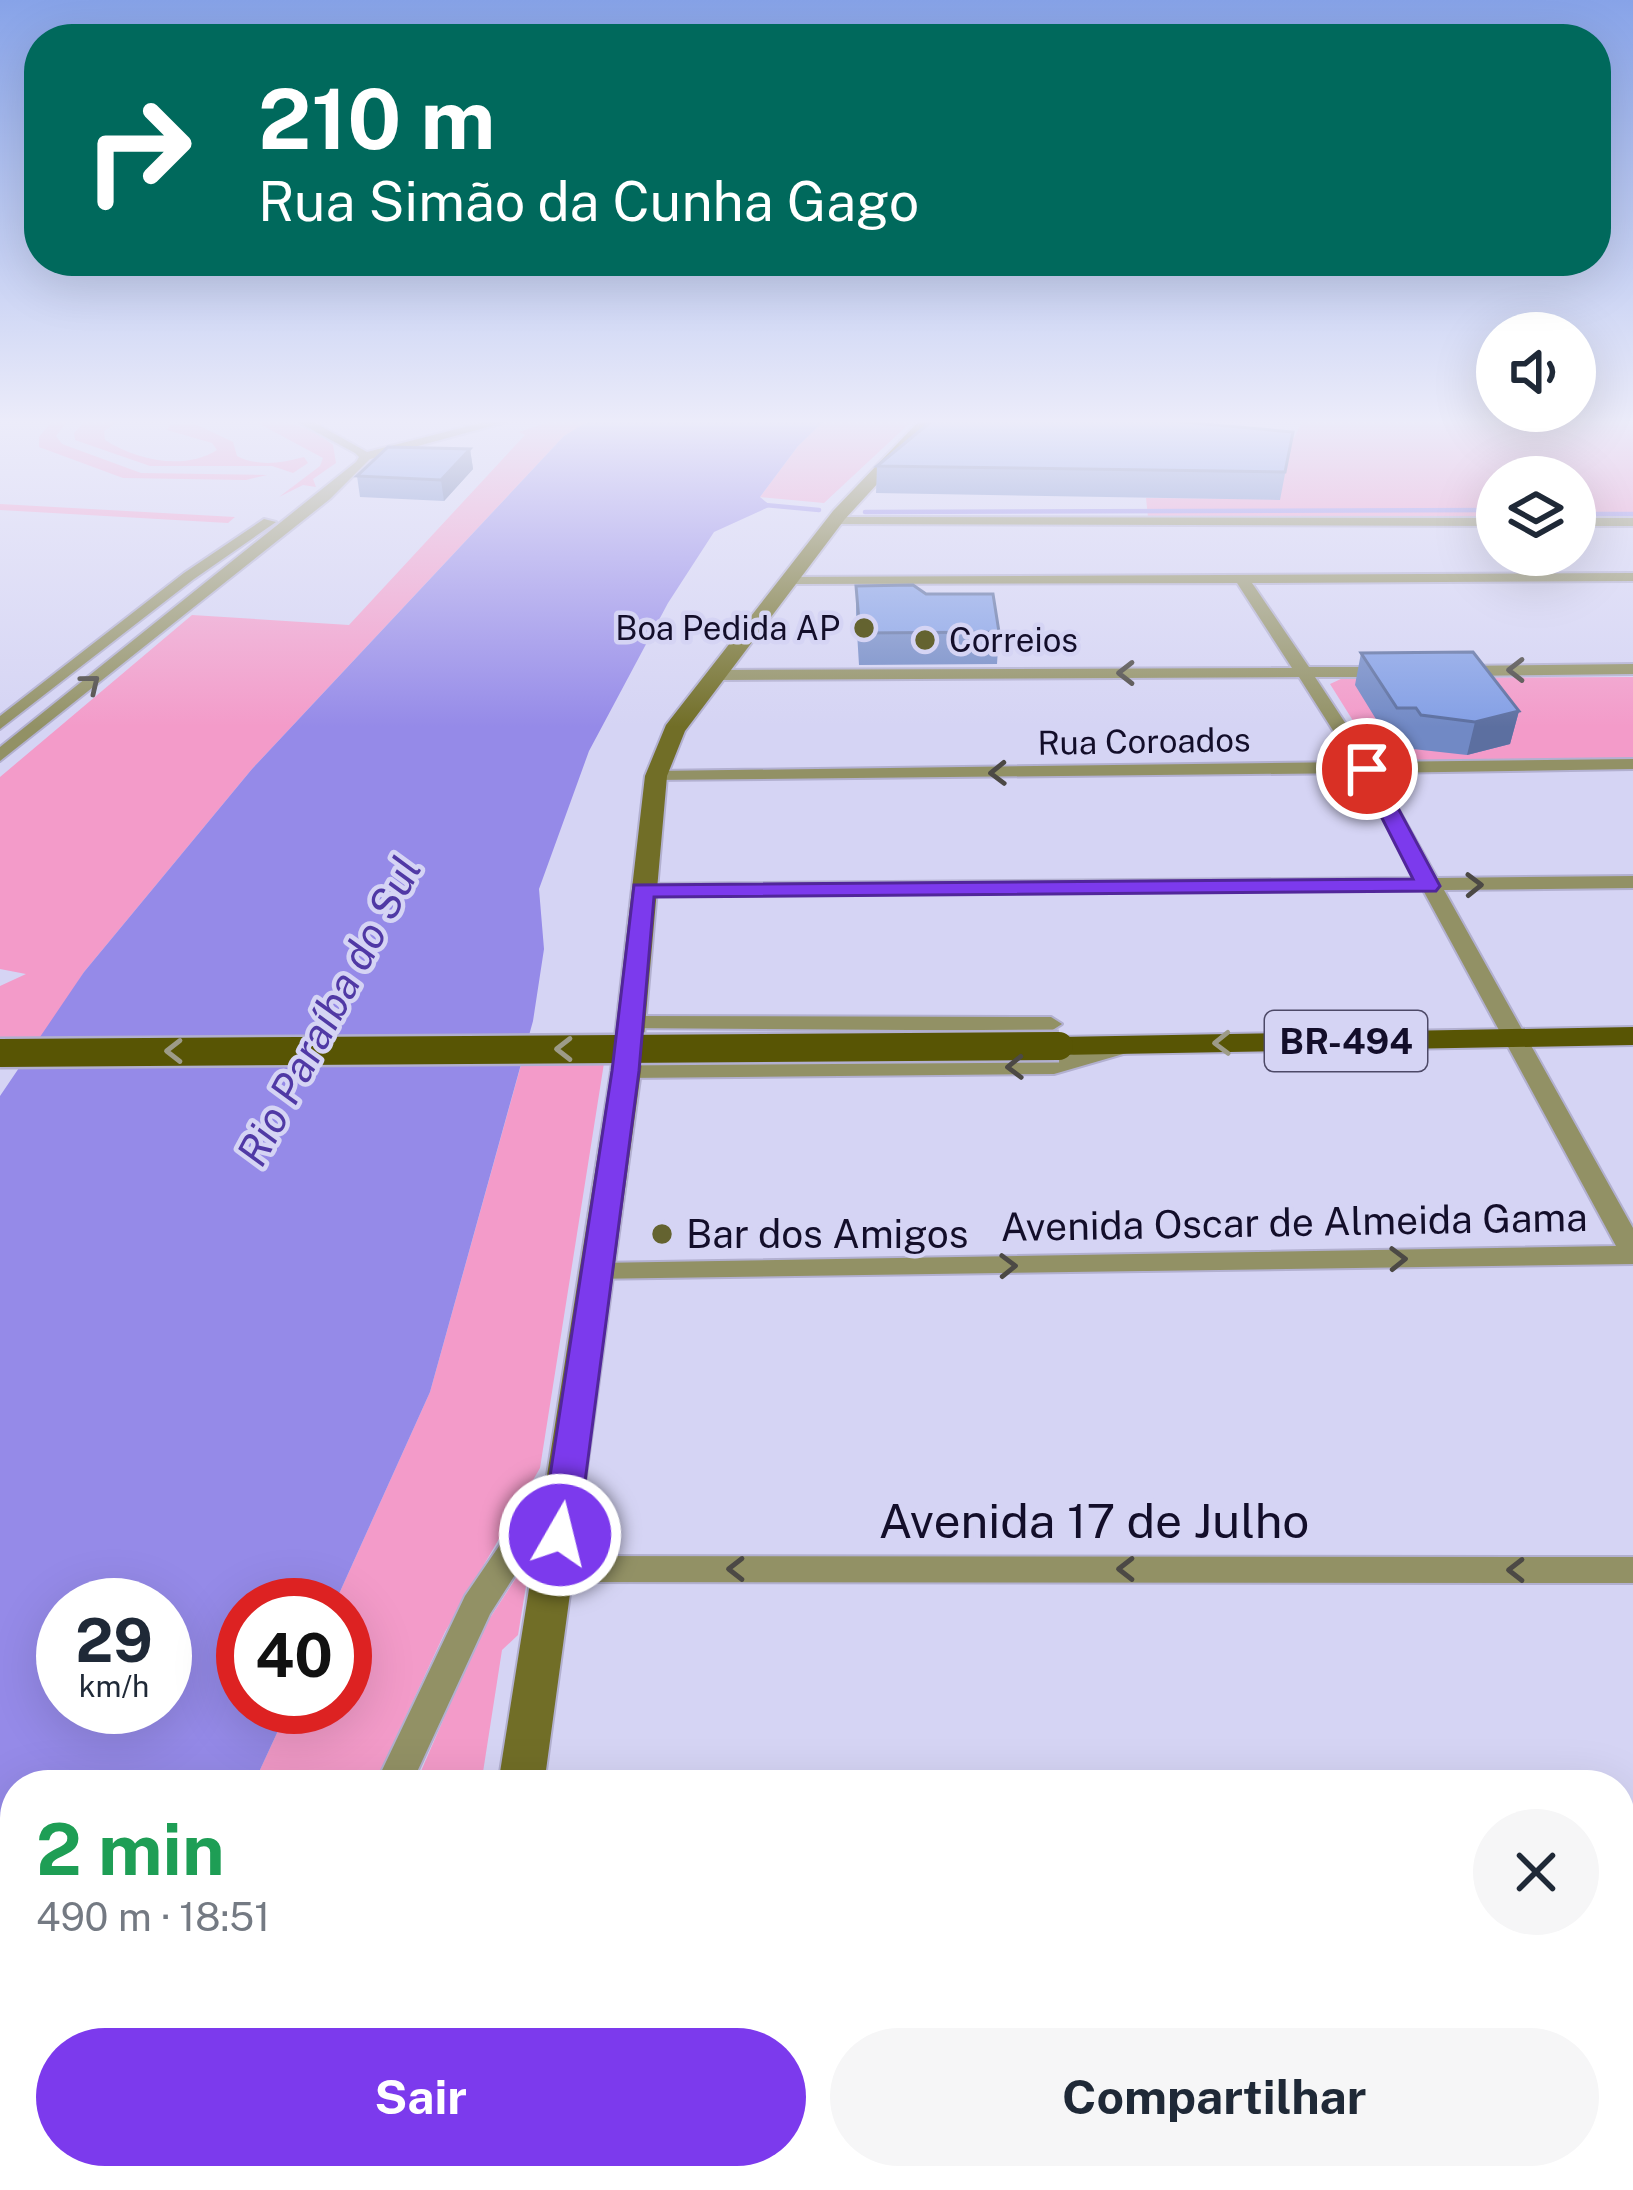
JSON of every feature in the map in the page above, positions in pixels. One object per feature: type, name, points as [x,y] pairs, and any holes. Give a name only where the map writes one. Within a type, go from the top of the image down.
[{"type":"main road","name":"BR-494","points":[[1055,1035],[1129,1045],[1633,1036]]},
{"type":"main road","points":[[0,1053],[1055,1035]]},
{"type":"street","points":[[0,724],[189,576],[270,522]]},
{"type":"street","points":[[0,756],[292,522]]},
{"type":"street","points":[[523,1770],[626,1071],[656,776],[674,730],[835,522]]},
{"type":"street","points":[[1241,577],[1367,769],[1633,1254]]},
{"type":"street","points":[[1609,578],[1633,600]]},
{"type":"street","points":[[793,580],[1633,578]]},
{"type":"street","points":[[1444,671],[1633,670]]},
{"type":"street","points":[[719,675],[1420,671]]},
{"type":"street","name":"Rua Coroados","points":[[656,776],[1633,764]]},
{"type":"street","points":[[643,890],[1633,882]]},
{"type":"street","points":[[630,1023],[1055,1035]]},
{"type":"street","points":[[626,1071],[1054,1067],[1129,1045]]},
{"type":"street","name":"Avenida Oscar de Almeida Gama","points":[[597,1272],[1633,1254]]},
{"type":"street","points":[[400,1770],[477,1606],[569,1468]]},
{"type":"street","name":"Avenida 17 de Julho","points":[[555,1569],[1633,1570]]},
{"type":"shaded area","points":[[444,522],[483,522],[252,769],[84,972],[43,1038],[0,1038],[0,986],[26,974],[0,969],[0,777],[192,615],[349,625]]},
{"type":"shaded area","points":[[1633,677],[1633,759],[1390,761],[1372,751],[1330,684],[1343,678]]},
{"type":"shaded area","points":[[604,1063],[540,1468],[445,1632],[381,1770],[260,1770],[277,1734],[372,1734],[372,1578],[346,1578],[430,1392],[521,1065]]},
{"type":"shaded area","points":[[531,1555],[518,1635],[502,1650],[483,1770],[421,1770],[482,1630]]},
{"type":"water","name":"Rio Paraíba do Sul","points":[[483,522],[735,522],[714,532],[668,603],[589,751],[539,889],[544,949],[533,1021],[430,1392],[346,1578],[216,1578],[216,1734],[277,1734],[260,1770],[0,1770],[0,1096],[84,972],[252,769]]},
{"type":"building","points":[[913,585],[926,594],[993,594],[999,632],[860,633],[856,586]]},
{"type":"building","points":[[1473,652],[1519,711],[1475,722],[1397,708],[1361,653]]},
{"type":"place","name":"Boa Pedida AP","points":[[864,628]]},
{"type":"place","name":"Correios","points":[[925,640]]},
{"type":"place","name":"Bar dos Amigos","points":[[662,1234]]},
{"type":"route","points":[[560,1535],[626,1071],[643,890],[1428,886],[1367,769]]}]
